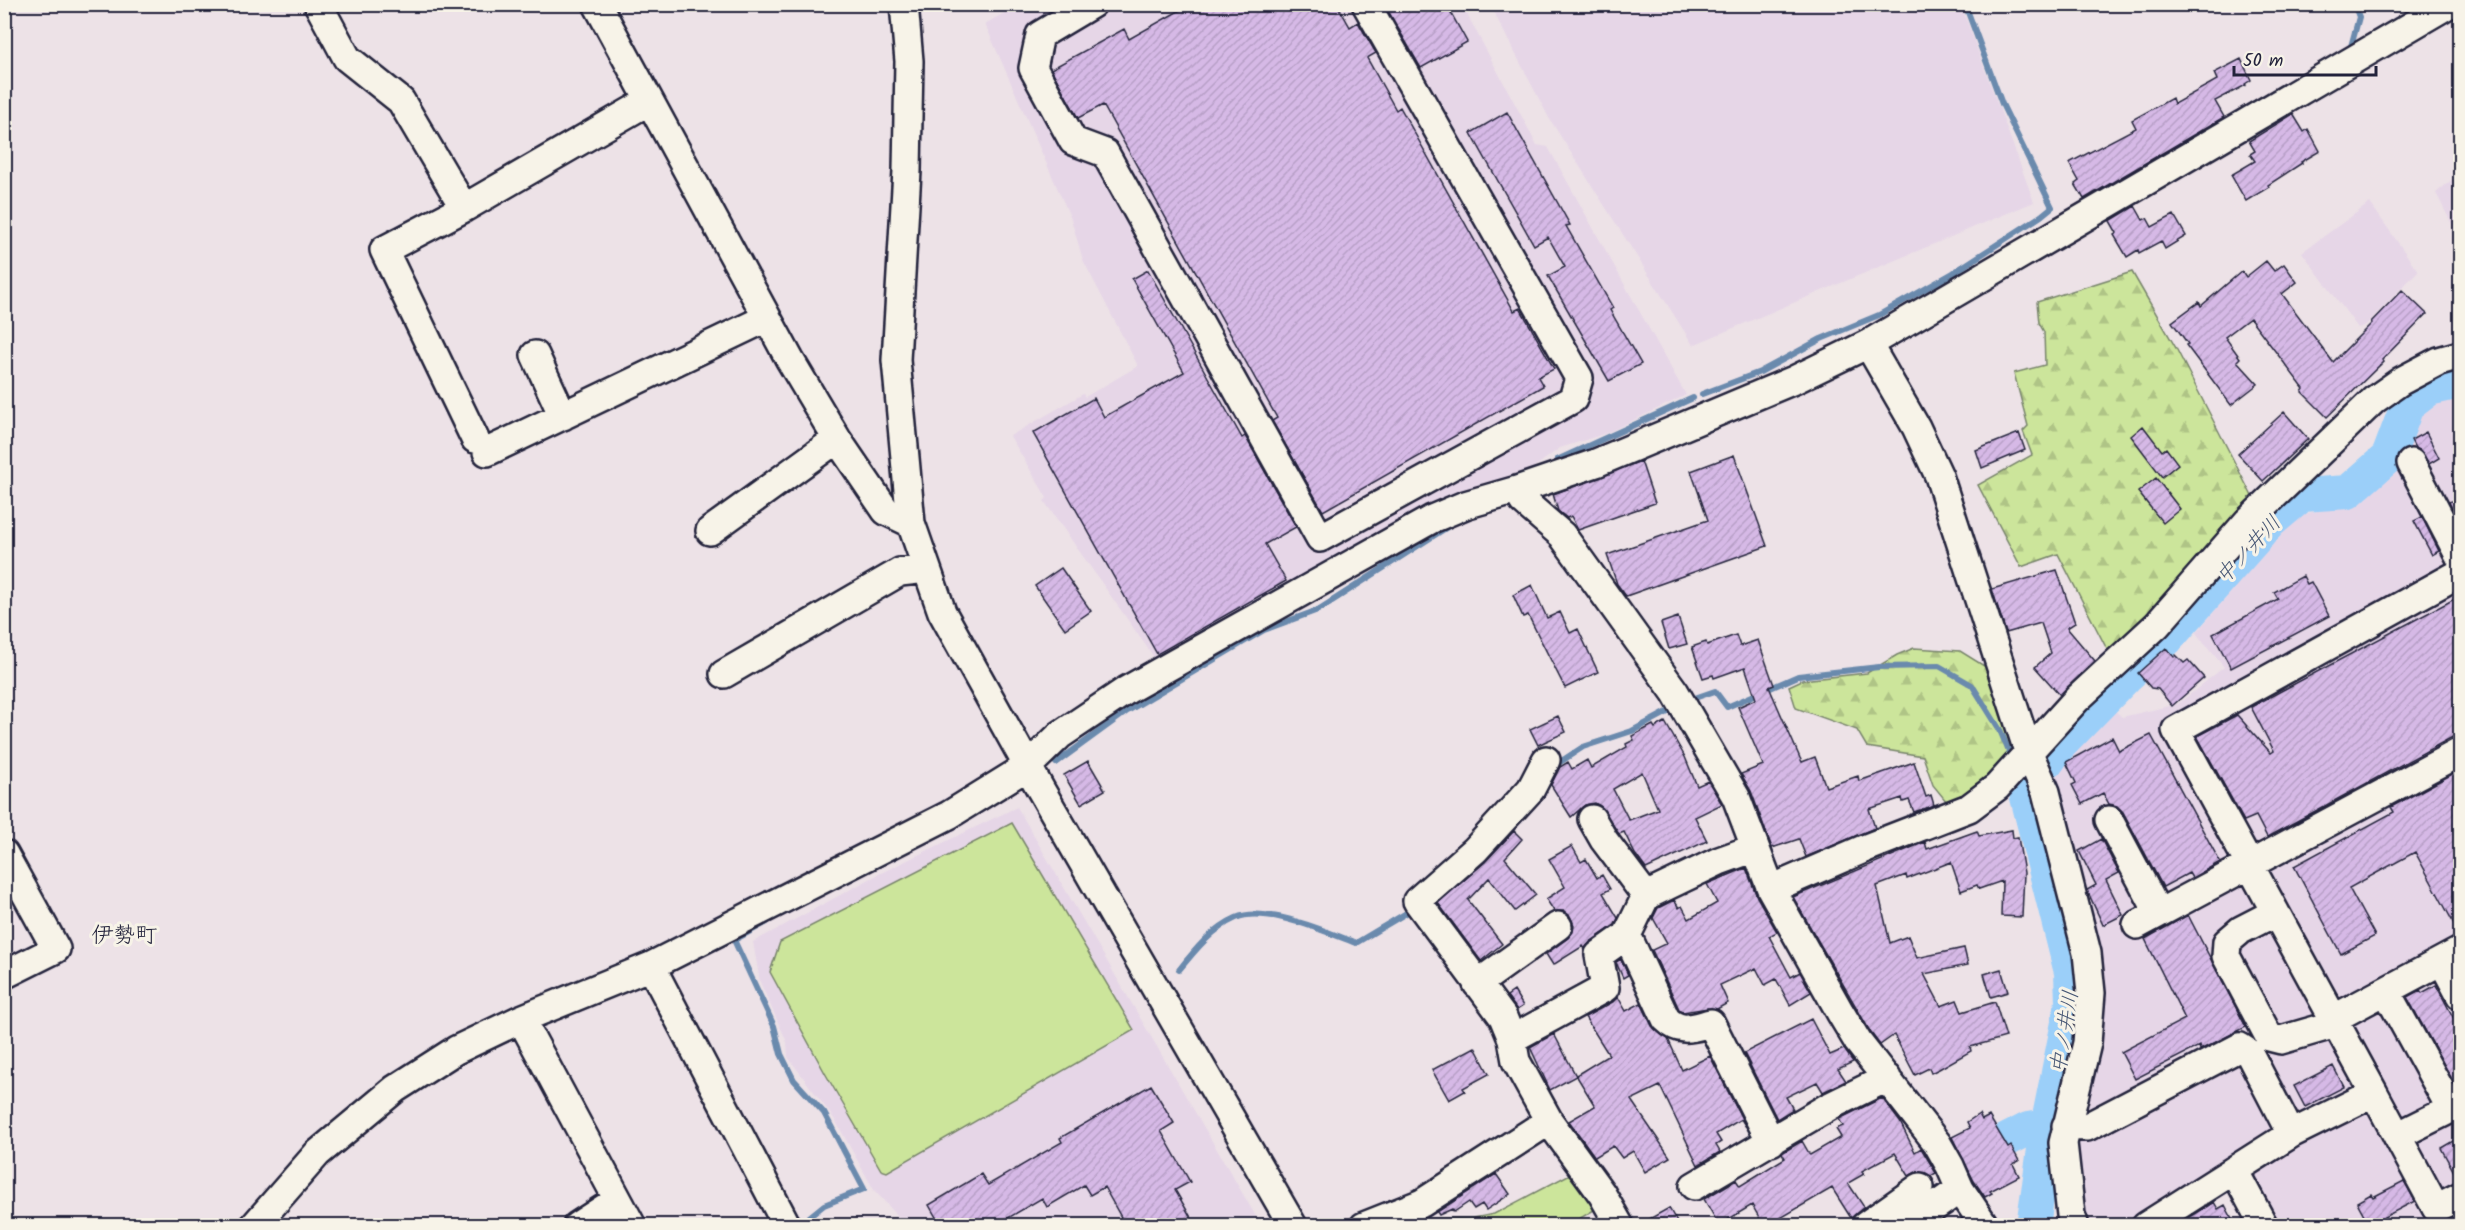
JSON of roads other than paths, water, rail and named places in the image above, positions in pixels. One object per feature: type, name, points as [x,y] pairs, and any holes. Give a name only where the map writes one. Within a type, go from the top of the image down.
[{"type":"street","points":[[318,4],[347,58],[401,101],[464,208]]},
{"type":"street","points":[[597,4],[767,318],[837,439],[886,511],[911,523]]},
{"type":"street","points":[[903,4],[909,72],[907,171],[896,360],[911,523],[942,612],[1293,1226]]},
{"type":"street","points":[[1092,4],[1040,34],[1033,68],[1073,141],[1105,153],[1320,538],[1573,399],[1579,378],[1366,4]]},
{"type":"street","points":[[254,1226],[317,1154],[395,1089],[456,1050],[521,1019],[651,966],[949,815],[1028,766],[1060,735],[1127,690],[1432,519],[1464,505],[1596,463],[1794,380],[1868,344],[2449,4]]},
{"type":"street","points":[[649,101],[464,208],[384,250],[481,446],[563,416],[767,318]]},
{"type":"street","points":[[1868,344],[1916,427],[1939,476],[2028,751],[2046,792],[2087,952],[2091,993],[2087,1043],[2063,1143],[2075,1226]]},
{"type":"street","points":[[1771,889],[1866,848],[1969,808],[1997,787],[2077,699],[2157,625],[2248,521],[2374,400],[2401,381],[2429,366],[2460,355]]},
{"type":"street","points":[[535,356],[563,416]]},
{"type":"street","points":[[711,531],[837,439]]},
{"type":"street","points":[[2411,463],[2460,556]]},
{"type":"street","points":[[1517,490],[1523,501],[1562,535],[1675,692],[1736,797],[1771,889],[1840,1012],[1858,1042],[1937,1143],[1960,1189],[1985,1226]]},
{"type":"street","points":[[724,674],[900,572],[927,569]]},
{"type":"street","points":[[2460,573],[2176,730],[2440,1217],[2460,1196]]},
{"type":"street","points":[[2109,820],[2147,918],[2233,872],[2249,866],[2460,752]]},
{"type":"street","points":[[1546,760],[1531,789],[1491,833],[1417,901],[1503,1017],[1512,1039],[1516,1061],[1549,1121],[1602,1194],[1620,1226]]},
{"type":"street","points":[[1592,819],[1604,840],[1646,896]]},
{"type":"street","points":[[1512,1039],[1605,988],[1599,955],[1628,935],[1646,896],[1719,861],[1755,848]]},
{"type":"street","points":[[4,854],[11,882],[56,949],[4,975]]},
{"type":"street","points":[[2274,913],[2241,930],[2227,942],[2226,956],[2269,1037],[2281,1040],[2334,1021],[2451,956],[2460,995]]},
{"type":"street","points":[[1477,984],[1558,926]]},
{"type":"street","points":[[1628,935],[1666,1019],[1683,1030],[1712,1023],[1771,1142]]},
{"type":"street","points":[[651,966],[787,1226]]},
{"type":"street","points":[[2386,991],[2451,1109],[2397,1136]]},
{"type":"street","points":[[521,1019],[632,1226]]},
{"type":"street","points":[[2066,1126],[2087,1126],[2241,1047],[2248,1053],[2302,1129]]},
{"type":"street","points":[[1694,1186],[1830,1107],[1887,1078]]},
{"type":"street","points":[[2146,1226],[2302,1129],[2374,1093]]},
{"type":"street","points":[[1364,1226],[1422,1203],[1549,1121]]},
{"type":"street","points":[[2234,1170],[2264,1226]]},
{"type":"street","points":[[1866,1225],[1920,1187]]},
{"type":"street","points":[[1908,1226],[1960,1189]]},
{"type":"street","points":[[577,1226],[617,1200]]},
{"type":"waterway","points":[[1702,394],[1760,372],[1821,339],[1879,315],[1953,273],[2052,207],[2002,104],[1965,4]]},
{"type":"waterway","points":[[2350,50],[2359,17],[2354,4]]},
{"type":"waterway","name":"中ノ井川","points":[[2049,760],[2056,749],[2128,675],[2167,639],[2270,522],[2302,495],[2348,492],[2388,457],[2407,406],[2429,389],[2460,382]]},
{"type":"waterway","points":[[1557,460],[1693,398]]},
{"type":"waterway","points":[[1056,763],[1126,712],[1264,630],[1318,610],[1452,524]]},
{"type":"waterway","points":[[1689,700],[1715,691],[1727,707],[1798,676],[1879,667],[1939,666],[1972,685],[2000,730],[2012,759]]},
{"type":"waterway","points":[[1554,766],[1583,747],[1632,731],[1677,707]]},
{"type":"waterway","name":"中ノ井川","points":[[2024,785],[2071,972],[2072,1003],[2048,1122],[2033,1226]]},
{"type":"waterway","points":[[1179,970],[1212,934],[1236,918],[1249,915],[1280,917],[1356,943],[1413,909]]},
{"type":"waterway","points":[[767,922],[734,940],[774,1026],[781,1054],[794,1080],[824,1113],[864,1189],[824,1205],[798,1226]]},
{"type":"waterway","name":"中ノ井川","points":[[1999,1144],[2028,1129],[2040,1127],[2048,1122]]},
{"type":"district","name":"伊勢町","points":[[124,934]]}]
